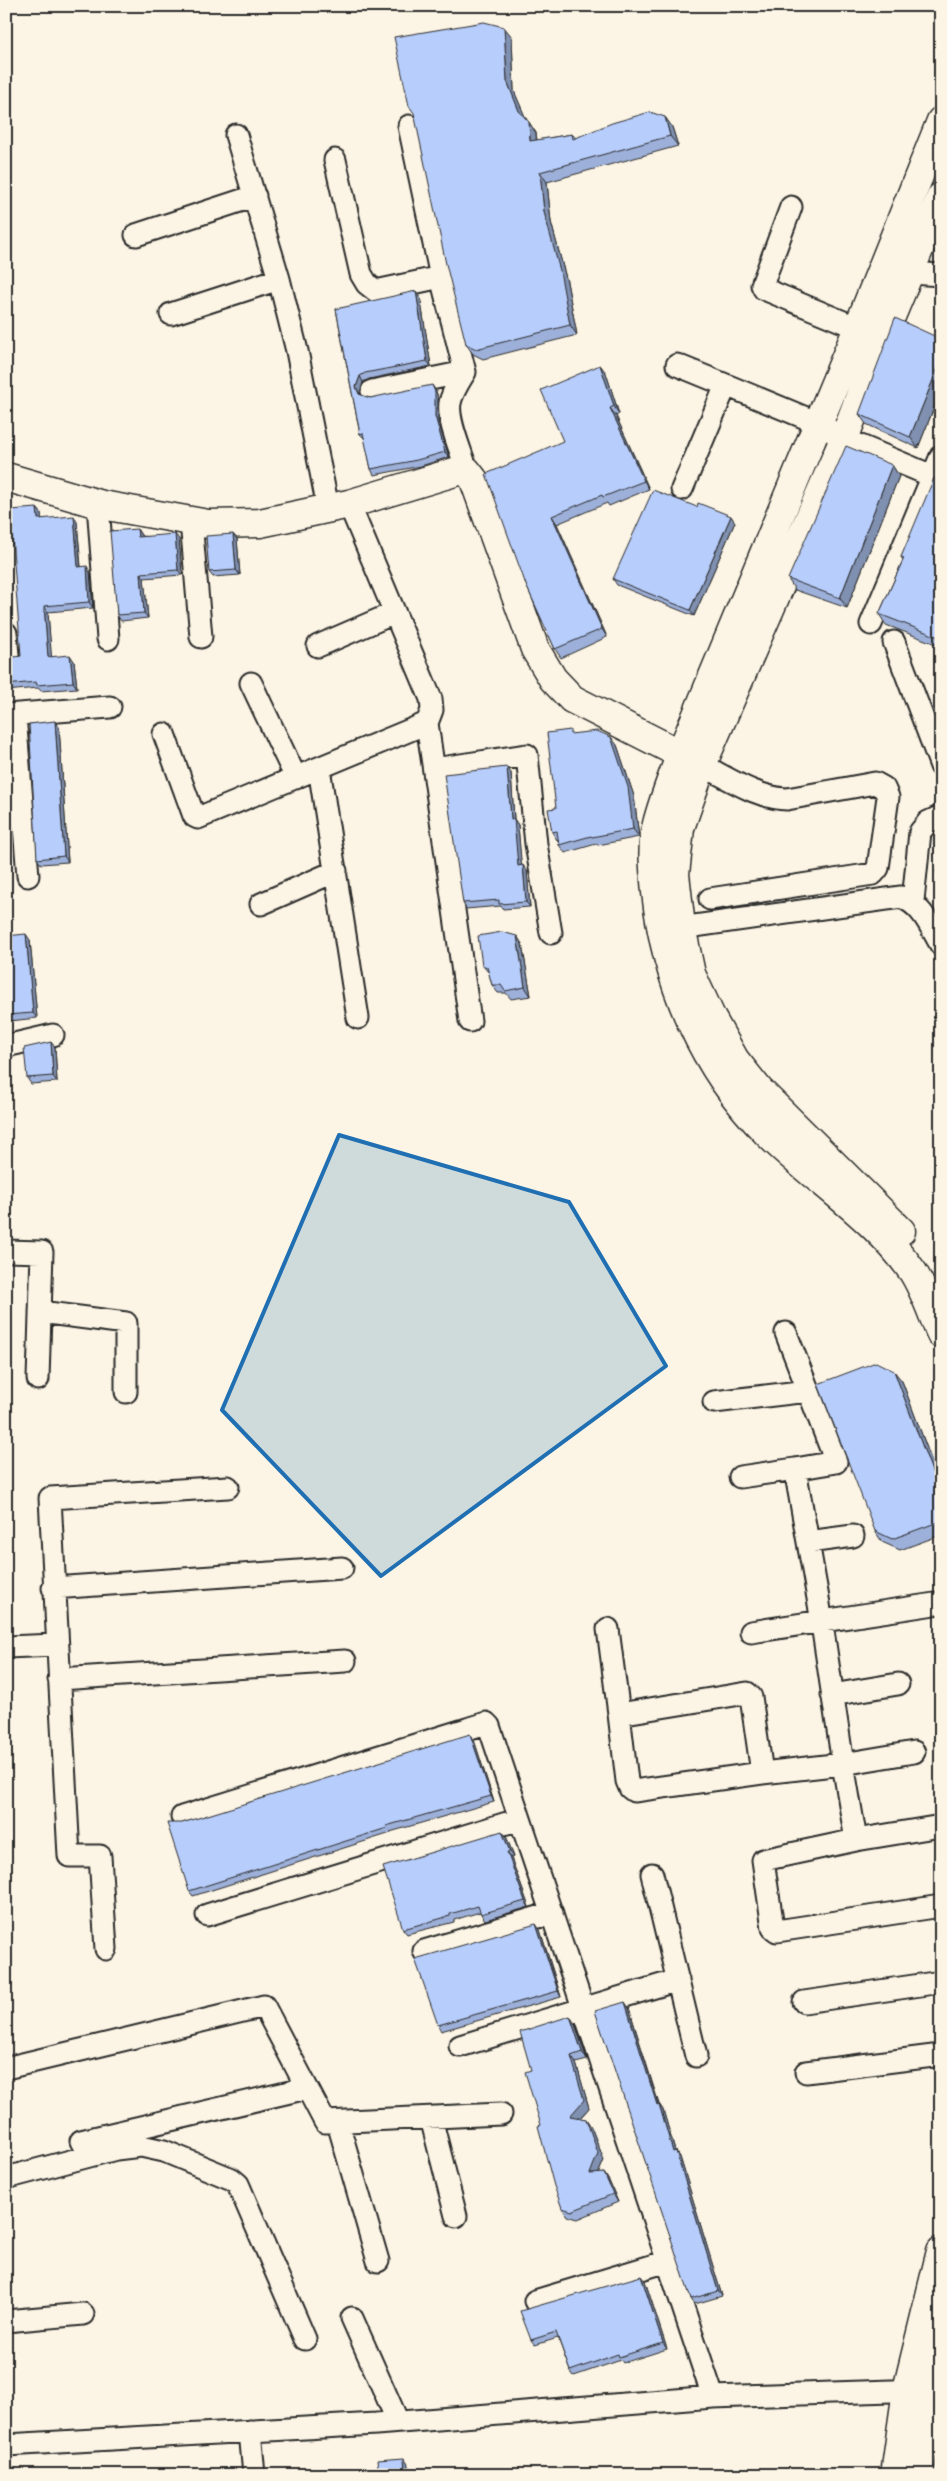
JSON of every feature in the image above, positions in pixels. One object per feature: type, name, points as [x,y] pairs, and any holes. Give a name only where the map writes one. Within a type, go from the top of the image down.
[{"type":"street","points":[[941,121],[818,423],[691,759],[680,828],[671,929],[675,981],[692,1025],[709,1060],[732,1093],[768,1134],[888,1242],[913,1273],[941,1334]]},
{"type":"street","points":[[409,126],[441,277],[465,372],[452,394],[450,417],[467,471],[474,480],[535,649],[553,679],[572,698],[764,795],[776,799],[787,799],[875,783],[884,788],[888,797],[878,868],[872,874],[710,899]]},
{"type":"street","points":[[236,135],[279,280],[338,506],[394,613],[431,699],[432,710],[427,723],[470,1021]]},
{"type":"street","points":[[335,160],[362,274],[367,284],[376,291],[441,277]]},
{"type":"street","points":[[136,235],[255,196]]},
{"type":"street","points":[[691,759],[844,439],[882,338],[911,273],[941,197]]},
{"type":"street","points":[[791,207],[762,285],[764,289],[858,328]]},
{"type":"street","points":[[882,264],[911,273],[941,275]]},
{"type":"street","points":[[172,314],[279,280]]},
{"type":"street","points":[[677,365],[818,423],[844,439],[932,476]]},
{"type":"street","points":[[372,391],[465,372]]},
{"type":"street","points":[[682,489],[726,385]]},
{"type":"street","points":[[870,624],[941,456]]},
{"type":"street","points":[[6,477],[98,504],[208,524],[260,523],[338,506],[458,471],[467,471]]},
{"type":"street","points":[[98,504],[108,639]]},
{"type":"street","points":[[191,521],[201,637]]},
{"type":"street","points":[[318,646],[394,613]]},
{"type":"street","points":[[6,633],[8,655]]},
{"type":"street","points":[[894,642],[941,766]]},
{"type":"street","points":[[251,683],[296,778]]},
{"type":"street","points":[[28,876],[11,715],[110,707]]},
{"type":"street","points":[[164,734],[194,816],[198,818],[427,723]]},
{"type":"street","points":[[434,769],[527,755],[536,844],[551,933]]},
{"type":"street","points":[[319,768],[358,1018]]},
{"type":"street","points":[[913,901],[920,832],[928,822],[941,816]]},
{"type":"street","points":[[261,904],[336,871]]},
{"type":"street","points":[[671,929],[901,897],[913,901],[941,945]]},
{"type":"street","points":[[671,929],[712,1020],[735,1060],[759,1090],[893,1220],[941,1290]]},
{"type":"street","points":[[6,1046],[53,1035]]},
{"type":"street","points":[[6,1251],[42,1252],[38,1379]]},
{"type":"street","points":[[40,1312],[126,1324],[126,1392]]},
{"type":"street","points":[[740,1477],[836,1462],[786,1333]]},
{"type":"street","points":[[714,1402],[808,1391]]},
{"type":"street","points":[[795,1469],[822,1621],[856,1840]]},
{"type":"street","points":[[106,1949],[100,1856],[68,1856],[53,1588],[50,1498],[228,1487]]},
{"type":"street","points":[[808,1542],[854,1536]]},
{"type":"street","points":[[53,1588],[342,1568]]},
{"type":"street","points":[[751,1632],[941,1602]]},
{"type":"street","points":[[608,1629],[628,1781],[630,1788],[634,1791],[843,1764],[914,1752]]},
{"type":"street","points":[[6,1647],[56,1645]]},
{"type":"street","points":[[58,1680],[345,1661]]},
{"type":"street","points":[[832,1694],[898,1684]]},
{"type":"street","points":[[619,1714],[747,1693],[751,1696],[762,1773]]},
{"type":"street","points":[[182,1817],[486,1723],[489,1726],[713,2397]]},
{"type":"street","points":[[207,1915],[520,1819]]},
{"type":"street","points":[[941,1826],[856,1840],[763,1860],[773,1928],[777,1931],[941,1906]]},
{"type":"street","points":[[652,1874],[696,2056]]},
{"type":"street","points":[[424,1951],[552,1913]]},
{"type":"street","points":[[460,2046],[678,1980]]},
{"type":"street","points":[[804,2002],[941,1982]]},
{"type":"street","points":[[6,2068],[264,2006],[322,2120],[338,2123],[501,2114]]},
{"type":"street","points":[[806,2072],[941,2055]]},
{"type":"street","points":[[81,2141],[307,2088]]},
{"type":"street","points":[[431,2118],[456,2216]]},
{"type":"street","points":[[338,2123],[378,2261]]},
{"type":"street","points":[[6,2178],[116,2149],[141,2146],[164,2151],[232,2179],[238,2184],[305,2339]]},
{"type":"street","points":[[919,2475],[926,2388],[941,2251]]},
{"type":"street","points":[[535,2300],[668,2261]]},
{"type":"street","points":[[6,2321],[83,2314]]},
{"type":"street","points":[[352,2318],[398,2422]]},
{"type":"street","points":[[895,2475],[941,2346]]},
{"type":"street","points":[[6,2445],[398,2422],[713,2397],[926,2388]]},
{"type":"street","points":[[250,2431],[254,2475]]},
{"type":"highlighted area","points":[[339,1135],[569,1202],[666,1366],[381,1576],[222,1410]]},
{"type":"building","points":[[484,22],[504,27],[507,81],[519,111],[529,122],[530,141],[572,134],[573,139],[612,123],[650,112],[665,117],[670,136],[540,172],[544,212],[560,271],[570,325],[476,349],[466,344],[446,264],[414,113],[409,106],[394,37]]},
{"type":"building","points":[[416,291],[427,361],[365,373],[360,376],[356,387],[359,394],[370,398],[432,385],[435,392],[435,416],[445,452],[417,460],[371,469],[363,433],[360,434],[336,309]]},
{"type":"building","points":[[895,318],[941,339],[941,360],[910,437],[859,414]]},
{"type":"building","points":[[600,365],[614,406],[610,408],[644,481],[603,497],[602,495],[552,516],[602,629],[555,649],[526,585],[486,474],[563,441],[541,390]]},
{"type":"building","points":[[846,446],[892,465],[840,598],[788,579]]},
{"type":"building","points":[[934,478],[941,481],[941,638],[879,614],[904,558],[901,557]]},
{"type":"building","points":[[653,490],[697,507],[698,503],[731,516],[690,610],[613,579]]},
{"type":"building","points":[[37,508],[38,519],[74,516],[78,567],[87,566],[89,602],[44,606],[48,657],[70,655],[73,682],[37,685],[36,682],[6,685],[6,662],[14,657],[21,656],[10,510]]},
{"type":"building","points":[[137,529],[138,537],[175,534],[178,570],[141,573],[144,613],[117,615],[110,531]]},
{"type":"building","points":[[233,534],[236,570],[209,572],[206,536]]},
{"type":"building","points":[[55,721],[64,856],[37,859],[29,724]]},
{"type":"building","points":[[570,730],[570,734],[597,731],[611,737],[628,787],[633,829],[591,836],[559,845],[557,831],[552,832],[548,809],[556,808],[547,733]]},
{"type":"building","points":[[507,767],[511,819],[514,819],[518,866],[523,865],[526,902],[499,904],[499,900],[463,903],[444,774]]},
{"type":"building","points":[[941,869],[941,880],[936,871]]},
{"type":"building","points":[[502,932],[517,936],[525,987],[505,991],[501,985],[492,985],[487,967],[482,965],[478,936]]},
{"type":"building","points":[[26,934],[33,1013],[6,1015],[6,936]]},
{"type":"building","points":[[51,1042],[53,1076],[27,1078],[24,1048]]},
{"type":"building","points":[[876,1362],[894,1371],[941,1495],[941,1521],[892,1539],[875,1531],[818,1384]]},
{"type":"building","points":[[470,1734],[491,1796],[386,1826],[387,1828],[189,1891],[167,1823],[182,1823]]},
{"type":"building","points":[[502,1831],[510,1852],[507,1852],[525,1901],[481,1914],[478,1906],[403,1929],[383,1867]]},
{"type":"building","points":[[536,1924],[558,1991],[438,2025],[415,1959]]},
{"type":"building","points":[[625,2002],[673,2152],[676,2151],[718,2291],[691,2299],[595,2011]]},
{"type":"building","points":[[570,2016],[582,2052],[571,2056],[584,2100],[570,2116],[586,2119],[598,2153],[590,2174],[604,2173],[613,2194],[572,2211],[562,2208],[554,2186],[538,2126],[541,2125],[525,2072],[531,2070],[520,2032]]},
{"type":"building","points":[[641,2276],[663,2343],[619,2357],[618,2354],[570,2371],[556,2332],[531,2340],[520,2311]]},
{"type":"building","points":[[404,2458],[405,2475],[379,2475],[377,2460]]}]
